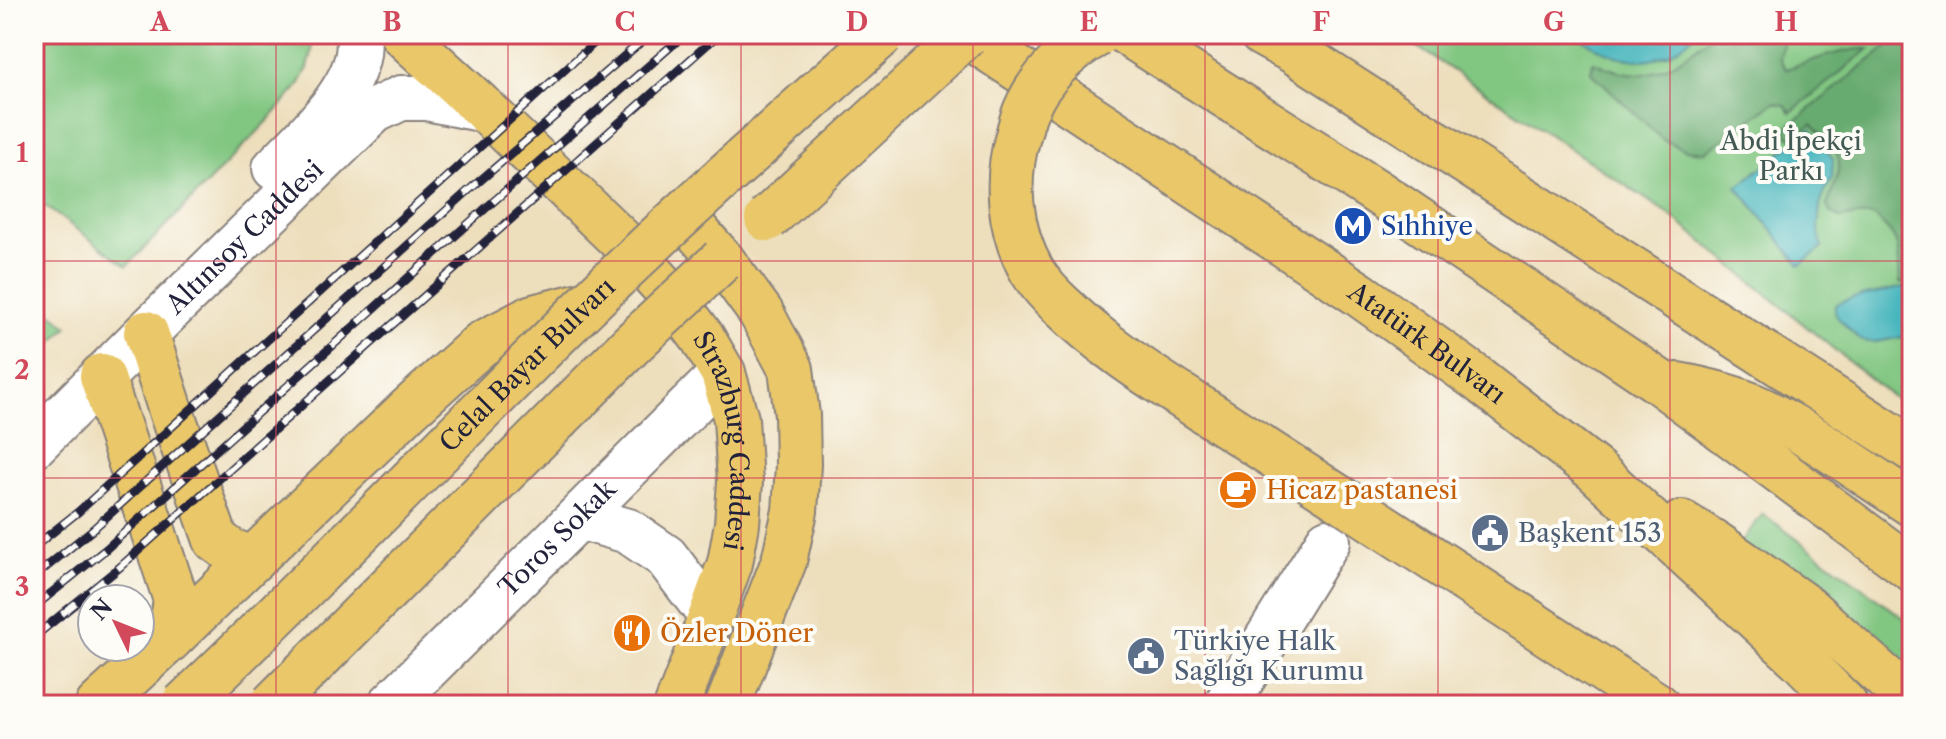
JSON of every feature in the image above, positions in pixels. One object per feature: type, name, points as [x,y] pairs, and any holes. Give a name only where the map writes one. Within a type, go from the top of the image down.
[{"type":"main road","points":[[402,34],[485,110]]},
{"type":"main road","name":"Celal Bayar Bulvarı","points":[[183,705],[589,303],[883,34]]},
{"type":"main road","points":[[272,705],[634,342],[966,34]]},
{"type":"main road","name":"Atatürk Bulvarı","points":[[966,34],[1359,294],[1478,379],[1595,470],[1800,659],[1845,705]]},
{"type":"main road","points":[[1098,34],[1076,48],[1040,86],[1025,112],[1015,146],[1011,180],[1012,210],[1019,241],[1033,272],[1052,296],[1083,327],[1133,364],[1657,705]]},
{"type":"main road","points":[[1128,34],[1374,190],[1658,381],[1912,569]]},
{"type":"main road","points":[[1262,34],[1295,52],[1912,449]]},
{"type":"main road","name":"Strazburg Caddesi","points":[[485,110],[626,245],[666,289],[702,337],[723,373],[736,419],[740,482],[737,524],[730,563],[677,705]]},
{"type":"main road","points":[[683,216],[722,260],[761,313],[791,369],[797,415],[795,511],[784,561],[728,705]]},
{"type":"main road","points":[[98,705],[481,344],[533,317],[589,303]]},
{"type":"main road","points":[[136,323],[216,540],[231,551],[253,559]]},
{"type":"main road","points":[[93,366],[176,600],[170,639]]},
{"type":"main road","points":[[1658,381],[1700,389],[1758,408],[1912,504]]},
{"type":"main road","points":[[1595,470],[1716,544],[1807,608],[1912,702]]},
{"type":"main road","points":[[1835,512],[1912,586]]},
{"type":"street","name":"Altınsoy Caddesi","points":[[34,445],[93,366],[136,323],[326,112],[347,85],[357,59],[358,34]]},
{"type":"street","name":"Altınsoy Caddesi","points":[[136,323],[374,111],[401,98],[426,98],[485,110]]},
{"type":"street","name":"Altınsoy Caddesi","points":[[34,406],[93,366]]},
{"type":"street","name":"Toros Sokak","points":[[390,705],[723,373]]},
{"type":"street","points":[[579,517],[628,531],[666,557],[711,616]]},
{"type":"street","points":[[1226,705],[1328,541]]},
{"type":"green space","points":[[34,34],[312,34],[312,51],[308,68],[298,87],[127,266],[34,198]]},
{"type":"green space","name":"Abdi İpekçi Parkı","points":[[1398,34],[1912,34],[1912,413],[1670,215]]},
{"type":"green space","points":[[1714,34],[1786,34],[1780,59],[1786,69],[1839,53],[1869,49],[1791,112],[1785,105],[1774,103],[1705,152],[1686,150],[1663,140],[1591,72],[1593,62],[1630,73],[1645,74],[1658,70],[1671,65]]},
{"type":"green space","points":[[1903,34],[1912,34],[1912,280],[1900,283],[1897,246],[1884,225],[1874,216],[1839,218],[1827,206],[1839,167],[1832,147],[1812,124],[1793,138],[1788,136],[1785,129]]},
{"type":"green space","points":[[34,300],[68,326],[34,361]]},
{"type":"green space","points":[[1763,514],[1912,624],[1912,681],[1738,546]]},
{"type":"water","points":[[1574,34],[1696,34],[1670,53],[1644,60],[1608,53]]},
{"type":"water","points":[[1811,129],[1833,159],[1832,178],[1820,206],[1818,226],[1822,248],[1800,265],[1737,187]]},
{"type":"water","points":[[1912,285],[1912,336],[1866,342],[1836,315],[1835,305],[1844,301]]},
{"type":"railway","points":[[34,547],[78,512],[604,34]]},
{"type":"railway","points":[[34,577],[92,530],[468,191],[650,34]]},
{"type":"railway","points":[[34,607],[106,549],[685,34]]},
{"type":"railway","points":[[34,637],[120,567],[719,34]]},
{"type":"place","name":"Sıhhiye","points":[[1353,226]]},
{"type":"place","name":"Hicaz pastanesi","points":[[1238,490]]},
{"type":"place","name":"Başkent 153","points":[[1490,533]]},
{"type":"place","name":"Özler Döner","points":[[632,633]]},
{"type":"place","name":"Türkiye Halk Sağlığı Kurumu","points":[[1146,656]]}]
